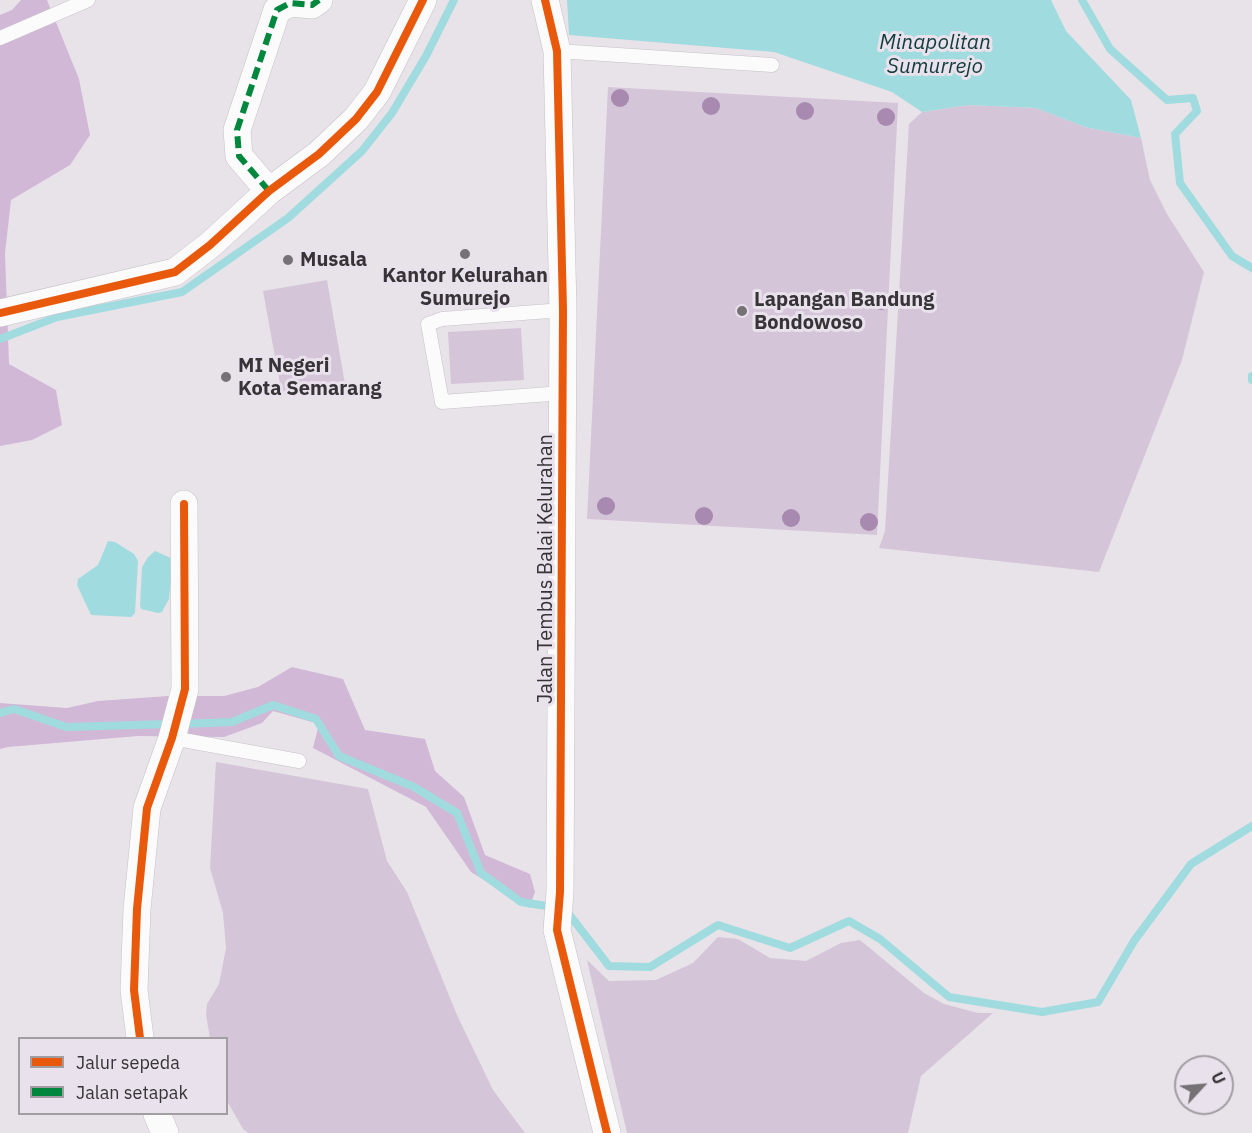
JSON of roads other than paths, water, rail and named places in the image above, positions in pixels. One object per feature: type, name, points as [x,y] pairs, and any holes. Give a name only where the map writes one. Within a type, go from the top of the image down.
[{"type":"street","points":[[269,191],[239,156],[237,130],[277,10],[290,3],[312,5],[319,0]]},
{"type":"street","points":[[0,313],[175,272],[210,245],[269,191],[319,154],[356,119],[377,92],[423,0]]},
{"type":"street","name":"Jalan Tembus Balai Kelurahan","points":[[545,0],[558,51],[563,310],[560,892],[557,930],[607,1133]]},
{"type":"street","points":[[140,1037],[134,990],[137,909],[147,808],[172,738],[185,689],[184,504]]},
{"type":"street","points":[[158,1115],[165,1133]]},
{"type":"lane","points":[[0,38],[88,0]]},
{"type":"lane","points":[[558,51],[772,65]]},
{"type":"lane","points":[[563,310],[442,319],[428,324],[442,402],[563,393]]},
{"type":"lane","points":[[172,738],[299,761]]},
{"type":"water","name":"Minapolitan Sumurrejo","points":[[567,0],[1051,0],[1066,31],[1131,100],[1141,138],[1085,127],[1036,108],[968,105],[922,112],[892,92],[774,52],[569,35]]},
{"type":"water","points":[[108,541],[115,542],[134,554],[138,561],[135,613],[131,617],[91,615],[77,585],[78,579],[98,565]]},
{"type":"water","points":[[155,551],[173,559],[169,599],[162,612],[158,613],[141,609],[140,606],[142,567]]},
{"type":"waterway","points":[[0,339],[57,317],[182,292],[288,218],[362,151],[392,113],[426,56],[454,0]]},
{"type":"waterway","points":[[1082,0],[1110,49],[1167,100],[1193,98],[1197,111],[1175,134],[1180,183],[1232,256],[1252,268]]},
{"type":"waterway","points":[[181,724],[232,722],[273,705],[316,719],[339,756],[414,787],[457,813],[481,873],[521,902],[553,907]]},
{"type":"waterway","points":[[0,713],[14,709],[66,727],[169,724]]},
{"type":"waterway","points":[[565,909],[609,966],[650,967],[718,925],[790,948],[849,921],[880,939],[949,997],[1042,1012],[1098,1002],[1134,941],[1191,864],[1252,826]]},
{"type":"place","name":"Kantor Kelurahan Sumurejo","points":[[465,254]]},
{"type":"place","name":"Musala","points":[[288,260]]},
{"type":"place","name":"Lapangan Bandung Bondowoso","points":[[742,311]]},
{"type":"place","name":"MI Negeri Kota Semarang","points":[[226,377]]}]
